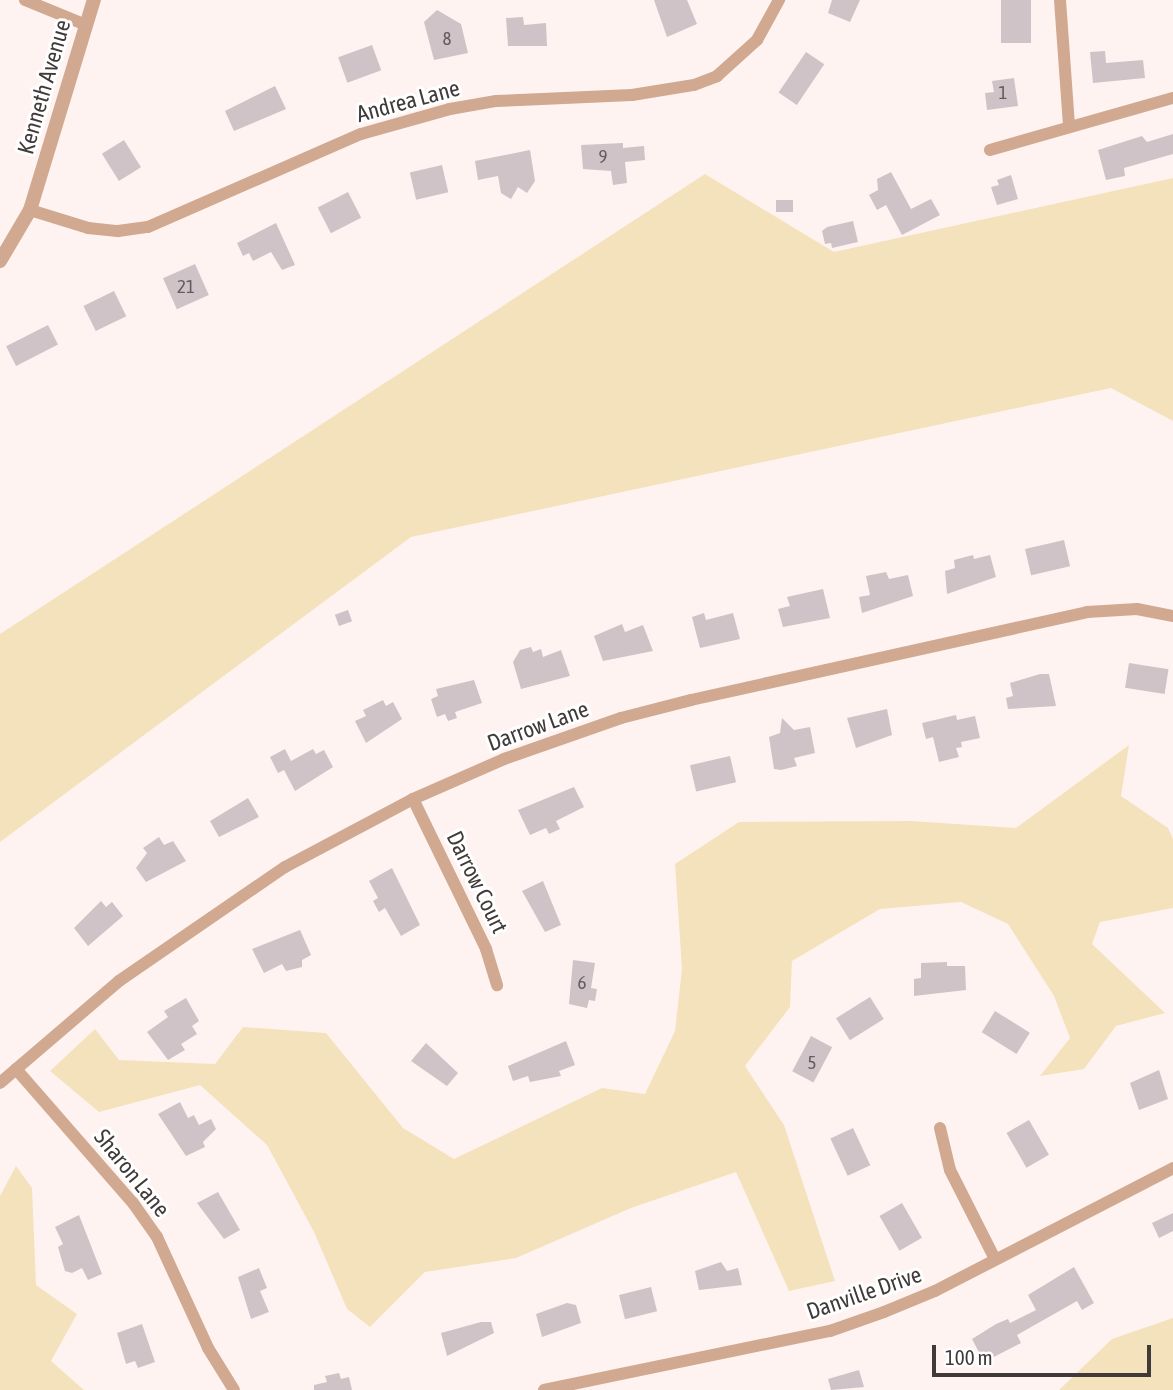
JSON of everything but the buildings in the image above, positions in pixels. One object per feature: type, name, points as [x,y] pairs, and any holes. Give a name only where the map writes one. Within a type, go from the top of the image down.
[{"type":"street","points":[[25,0],[86,24]]},
{"type":"street","name":"Kenneth Avenue","points":[[0,261],[30,210],[94,0]]},
{"type":"street","name":"Andrea Lane","points":[[30,210],[88,228],[118,231],[148,227],[361,134],[438,112],[496,101],[632,95],[694,85],[717,76],[757,40],[779,0]]},
{"type":"street","points":[[1060,0],[1069,127]]},
{"type":"street","points":[[990,150],[1173,98]]},
{"type":"street","name":"Darrow Lane","points":[[0,1083],[119,981],[285,867],[413,799],[504,759],[621,718],[691,700],[1087,612],[1137,609],[1173,616]]},
{"type":"street","name":"Darrow Court","points":[[413,799],[486,949],[497,985]]},
{"type":"street","name":"Sharon Lane","points":[[16,1069],[133,1203],[157,1237],[208,1348],[234,1390]]},
{"type":"street","points":[[940,1128],[950,1170],[994,1257]]},
{"type":"street","name":"Danville Drive","points":[[544,1390],[830,1331],[933,1292],[994,1257],[1173,1167]]},
{"type":"shaded area","points":[[705,174],[834,252],[1173,178],[1173,421],[1111,388],[411,537],[0,842],[0,634]]},
{"type":"shaded area","points":[[1129,745],[1121,796],[1168,828],[1173,839],[1173,908],[1100,922],[1092,944],[1165,1013],[1116,1026],[1084,1069],[1040,1076],[1070,1038],[1054,996],[1008,924],[961,902],[880,909],[792,961],[790,1007],[745,1066],[784,1125],[835,1281],[789,1291],[736,1172],[631,1208],[516,1258],[425,1272],[370,1327],[347,1309],[314,1232],[267,1145],[200,1085],[99,1112],[50,1071],[95,1029],[119,1060],[215,1064],[243,1027],[326,1033],[403,1128],[454,1159],[602,1088],[645,1094],[675,1031],[682,969],[675,864],[739,822],[911,821],[1016,828]]},
{"type":"shaded area","points":[[16,1166],[32,1188],[36,1285],[77,1314],[51,1361],[84,1390],[0,1390],[0,1196]]},
{"type":"shaded area","points":[[1173,1318],[1173,1390],[1059,1390],[1112,1339]]}]
